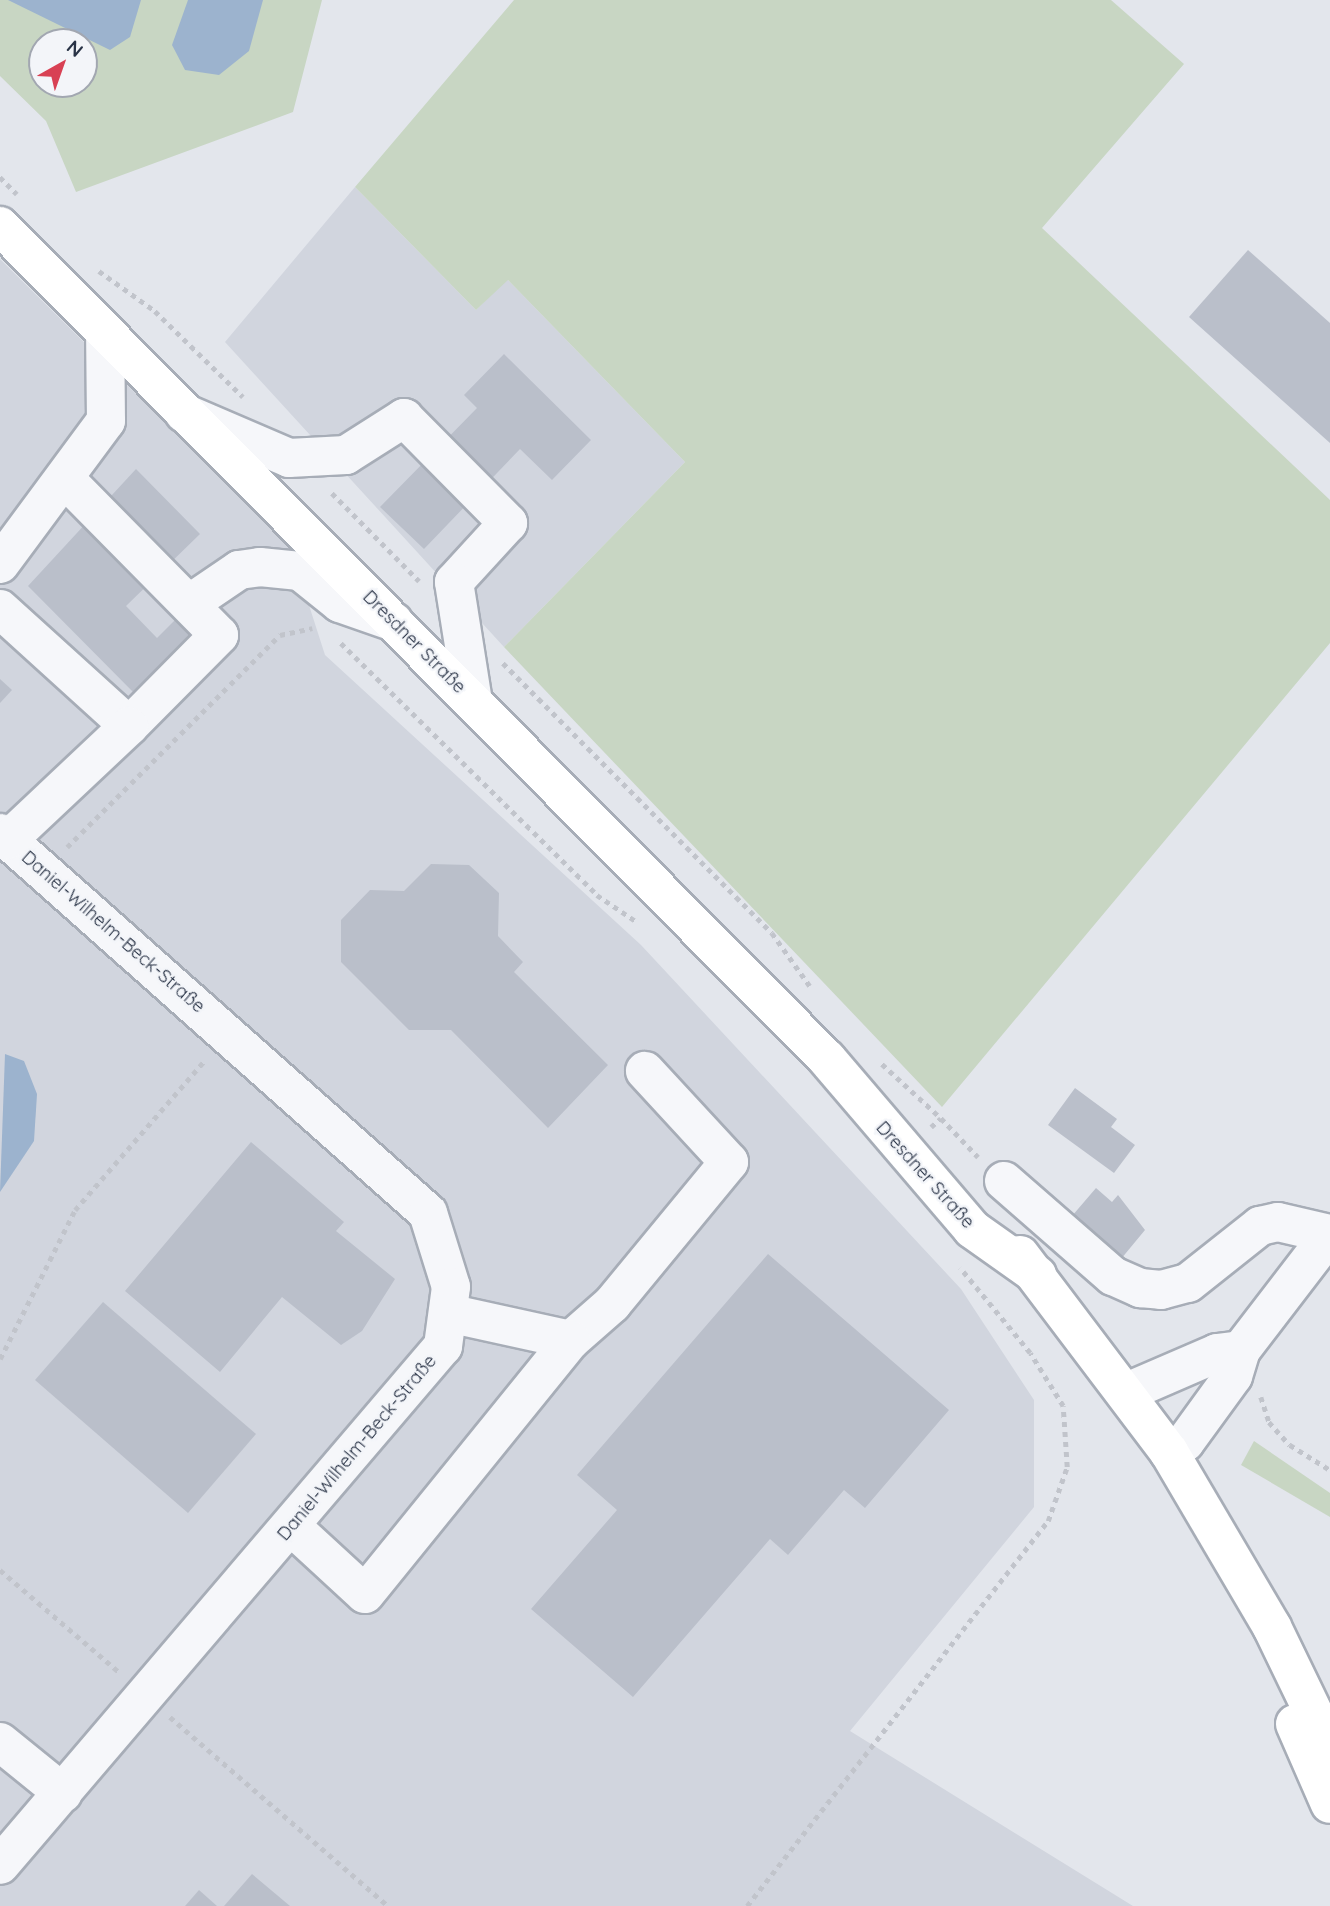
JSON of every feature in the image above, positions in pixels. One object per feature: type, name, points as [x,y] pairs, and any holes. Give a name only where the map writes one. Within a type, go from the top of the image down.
[{"type":"main road","name":"Dresdner Straße","points":[[0,226],[827,1059],[918,1139],[1037,1275],[1127,1392],[1169,1452]]},
{"type":"main road","name":"Dresdner Straße","points":[[827,1059],[972,1229],[1037,1275]]},
{"type":"main road","points":[[1169,1452],[1272,1626],[1330,1747]]},
{"type":"main road","points":[[1169,1452],[1192,1526],[1282,1696],[1330,1804]]},
{"type":"street","points":[[0,564],[106,421],[105,332]]},
{"type":"street","points":[[184,413],[289,458],[346,455],[404,418],[414,428],[508,523],[454,582],[473,702]]},
{"type":"street","points":[[4,836],[129,726],[219,635],[192,602],[65,479]]},
{"type":"street","points":[[192,602],[239,570],[260,567],[300,571],[340,603],[394,622]]},
{"type":"street","points":[[0,609],[129,726]]},
{"type":"street","name":"Daniel-Wilhelm-Beck-Straße","points":[[0,1865],[443,1346],[451,1287],[428,1213],[4,836]]},
{"type":"street","points":[[291,1526],[365,1594],[571,1340],[612,1304],[729,1162],[645,1071]]},
{"type":"street","points":[[1004,1181],[1114,1276],[1140,1288],[1161,1290],[1188,1283],[1260,1226],[1278,1222],[1330,1234],[1273,1316],[1241,1350],[1233,1376],[1185,1442],[1169,1452]]},
{"type":"street","points":[[448,1312],[571,1340]]},
{"type":"street","points":[[1127,1392],[1217,1353],[1241,1350]]},
{"type":"street","points":[[0,1742],[63,1793]]},
{"type":"path","points":[[44,871],[280,635],[321,631]]},
{"type":"path","points":[[332,634],[597,895],[641,925]]},
{"type":"path","points":[[0,1359],[75,1210],[227,1033]]},
{"type":"path","points":[[918,1139],[941,1118],[1004,1181]]},
{"type":"path","points":[[747,1906],[1048,1521],[1067,1467],[1063,1406],[1030,1353],[955,1261]]},
{"type":"path","points":[[1266,1388],[1261,1398],[1269,1422],[1290,1445],[1330,1469]]},
{"type":"path","points":[[0,1570],[388,1906]]},
{"type":"shaded area","points":[[355,187],[476,310],[507,279],[685,462],[504,647],[225,342]]},
{"type":"shaded area","points":[[0,259],[290,546],[325,655],[641,945],[961,1289],[1034,1400],[1034,1507],[850,1731],[1133,1906],[0,1906]]},
{"type":"green space","points":[[0,0],[322,0],[293,112],[76,192],[46,121],[0,76]]},
{"type":"green space","points":[[514,0],[1111,0],[1184,64],[1042,228],[1330,500],[1330,643],[942,1107],[504,647],[685,462],[508,280],[476,310],[355,187]]},
{"type":"green space","points":[[1254,1441],[1330,1493],[1330,1517],[1241,1465]]},
{"type":"water","points":[[8,0],[141,0],[130,37],[110,50],[98,44],[98,28],[65,28]]},
{"type":"water","points":[[188,0],[263,0],[249,51],[219,75],[185,70],[172,45]]},
{"type":"water","points":[[5,1054],[24,1061],[37,1094],[34,1141],[0,1192]]},
{"type":"building","points":[[1248,250],[1330,323],[1330,443],[1189,317]]},
{"type":"building","points":[[504,354],[591,440],[552,480],[520,449],[424,549],[380,507],[477,408],[464,395]]},
{"type":"building","points":[[136,469],[200,534],[126,606],[157,638],[182,613],[201,633],[137,696],[28,586]]},
{"type":"building","points":[[0,679],[12,690],[0,703]]},
{"type":"building","points":[[431,864],[469,865],[499,893],[498,936],[523,962],[514,972],[608,1065],[548,1128],[451,1030],[409,1030],[341,962],[341,920],[370,890],[404,891]]},
{"type":"building","points":[[1075,1088],[1117,1119],[1111,1127],[1135,1145],[1114,1173],[1048,1125]]},
{"type":"building","points":[[251,1142],[344,1222],[336,1231],[395,1279],[362,1331],[341,1345],[282,1297],[220,1372],[125,1291]]},
{"type":"building","points":[[1096,1188],[1112,1202],[1118,1195],[1145,1230],[1116,1265],[1066,1223]]},
{"type":"building","points":[[768,1254],[949,1410],[865,1508],[844,1490],[788,1555],[770,1539],[633,1697],[531,1609],[617,1510],[577,1475]]},
{"type":"building","points":[[103,1302],[256,1434],[188,1513],[35,1380]]},
{"type":"building","points":[[252,1874],[290,1906],[224,1906]]},
{"type":"building","points":[[199,1890],[217,1906],[185,1906]]}]
